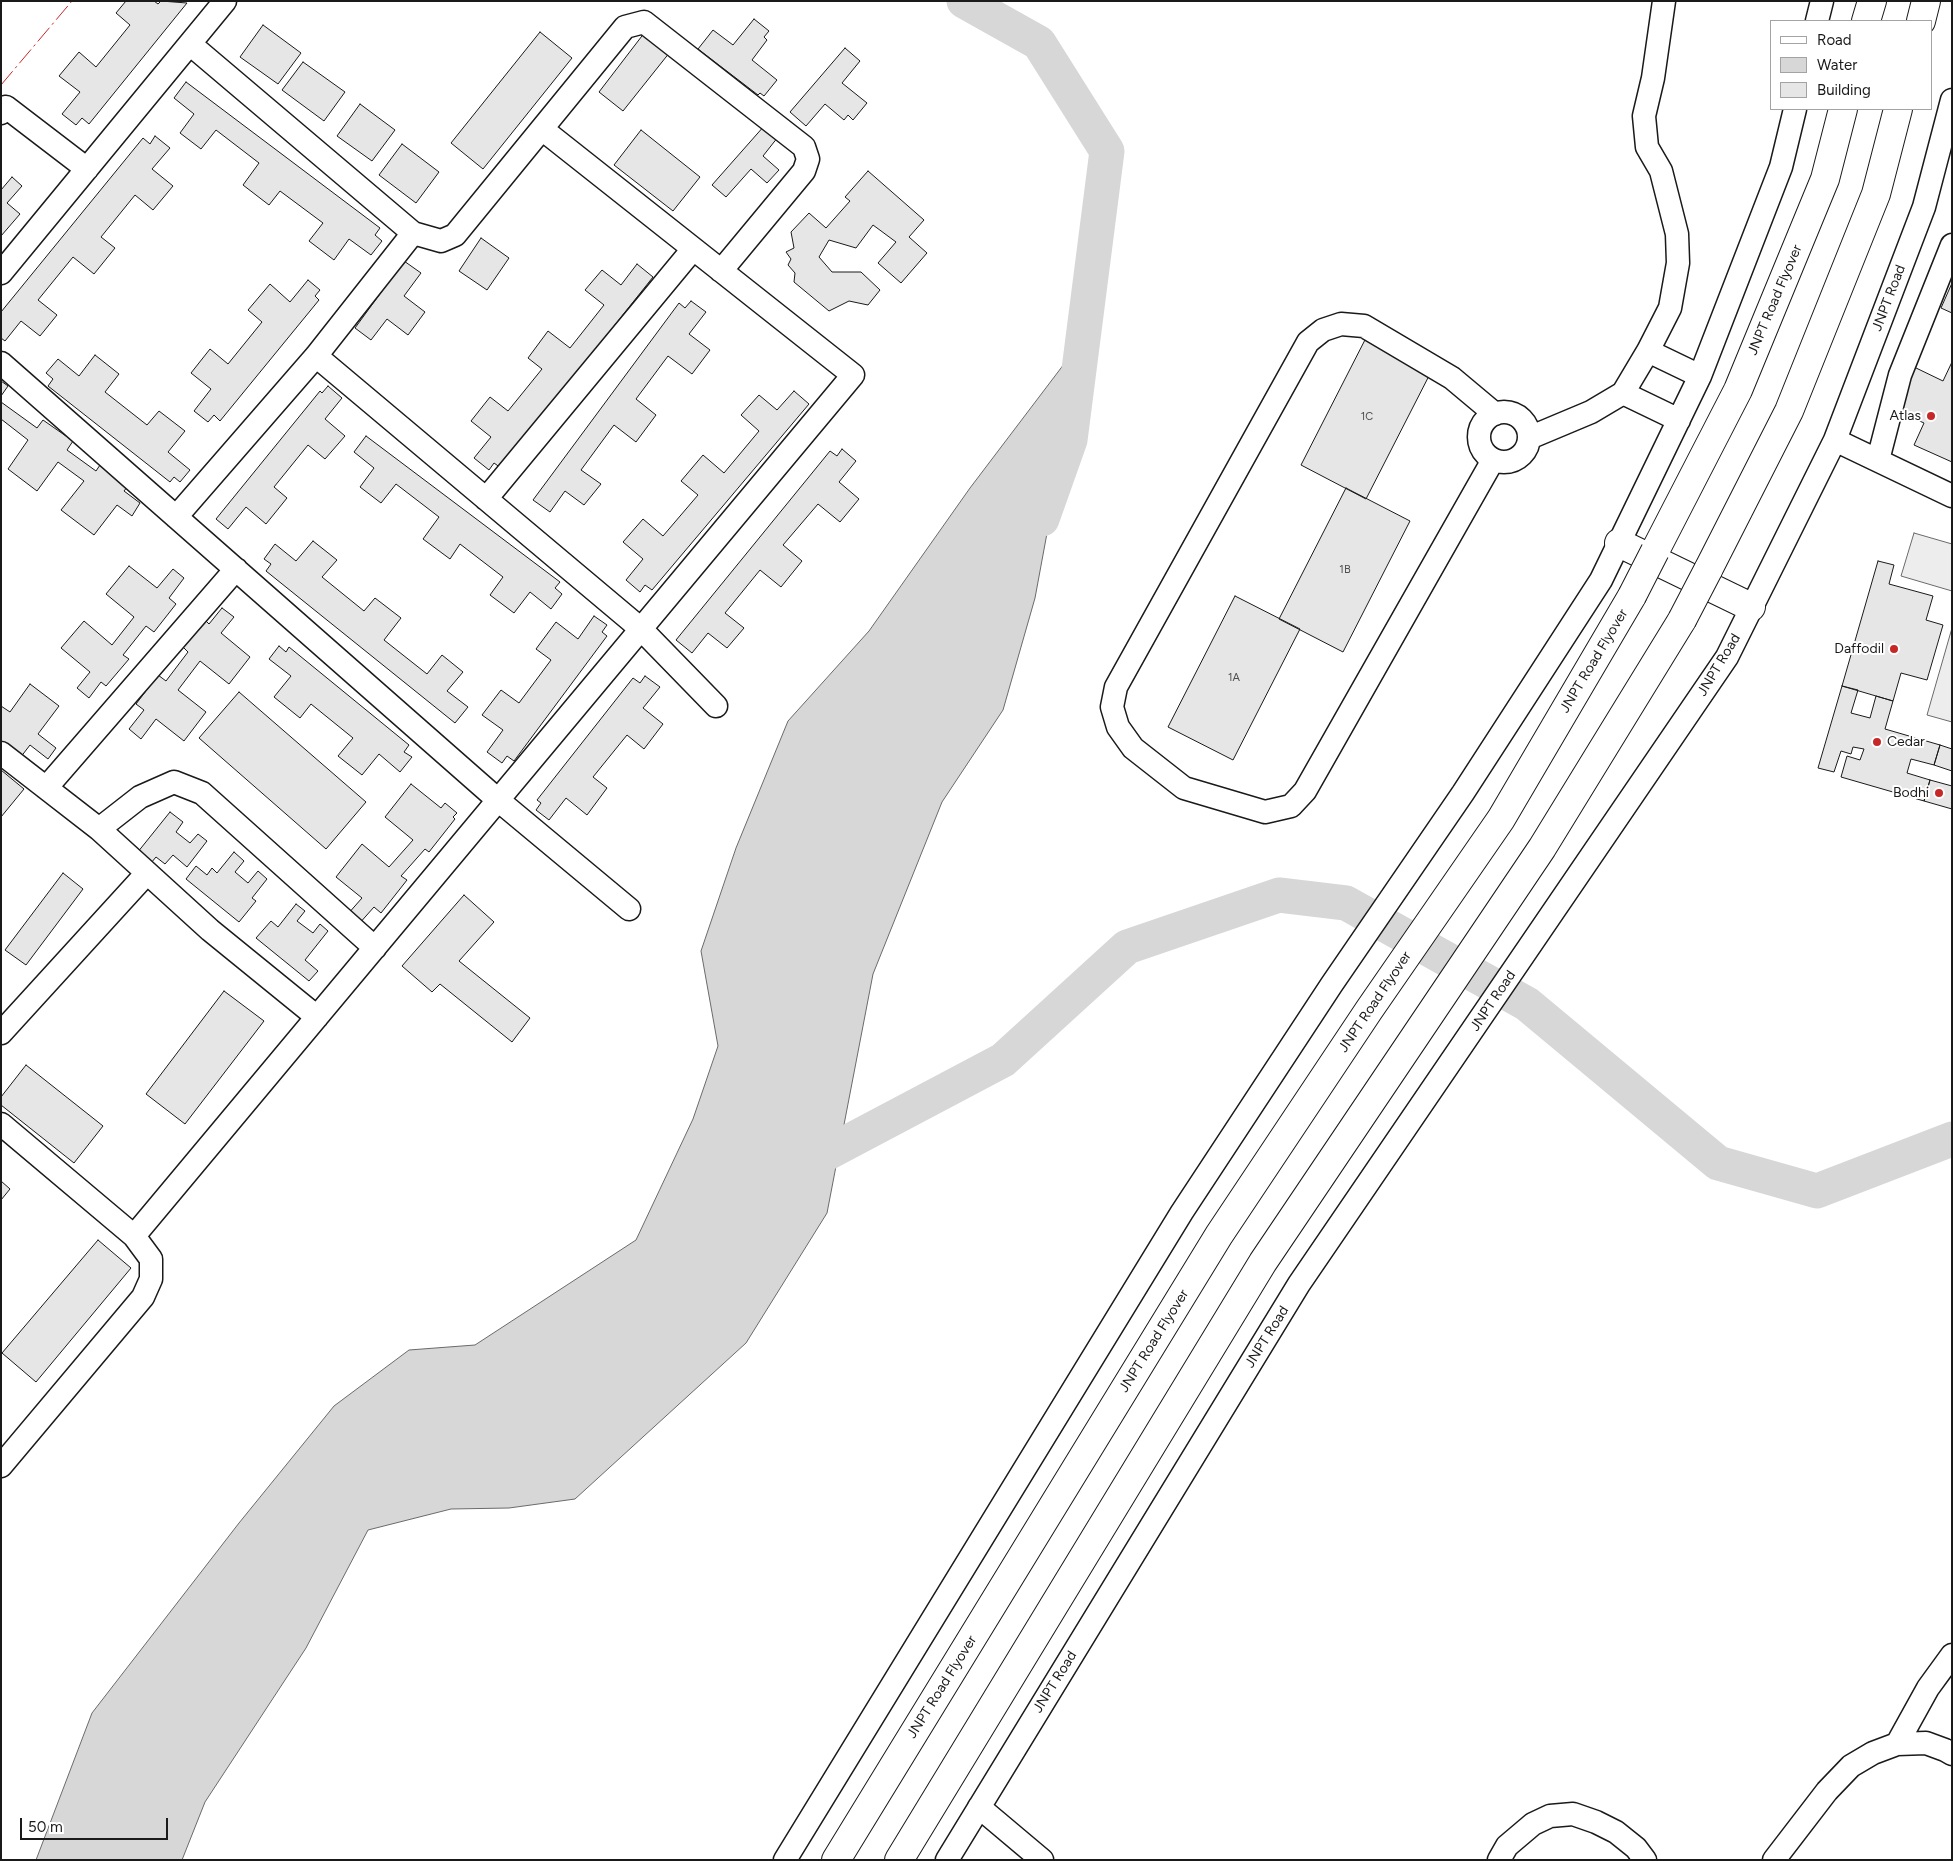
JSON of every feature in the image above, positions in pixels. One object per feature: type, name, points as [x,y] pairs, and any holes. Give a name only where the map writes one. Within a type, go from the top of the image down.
[{"type":"highway","points":[[1866,20],[1872,1]]},
{"type":"highway","points":[[1921,20],[1926,1]]},
{"type":"highway","name":"JNPT Road Flyover","points":[[836,1860],[1219,1235],[1369,1010],[1501,819],[1632,596],[1738,390],[1825,179],[1843,110]]},
{"type":"highway","points":[[900,1860],[1263,1262],[1542,848],[1682,620],[1789,411],[1876,194],[1898,110]]},
{"type":"highway","points":[[1619,543],[1751,607]]},
{"type":"street","points":[[1,273],[225,1]]},
{"type":"street","points":[[1529,438],[1591,412],[1623,393],[1648,351],[1670,308],[1678,263],[1677,234],[1661,171],[1647,147],[1644,116],[1664,1]]},
{"type":"street","points":[[1817,20],[1822,1]]},
{"type":"street","points":[[190,44],[413,233],[441,241],[455,236],[625,27],[644,22],[804,146],[808,159],[804,171],[721,271]]},
{"type":"street","name":"JNPT Road","points":[[947,1860],[1300,1284],[1727,657],[1835,440],[1924,207],[1952,100]]},
{"type":"street","points":[[1,113],[6,107],[87,169]]},
{"type":"street","points":[[785,1860],[1182,1212],[1332,984],[1463,793],[1601,580],[1700,376],[1781,167],[1795,110]]},
{"type":"street","points":[[134,1236],[853,374],[542,129]]},
{"type":"street","points":[[176,516],[316,356],[413,233]]},
{"type":"street","points":[[1878,460],[1900,375],[1952,245]]},
{"type":"street","points":[[486,499],[693,249]]},
{"type":"street","points":[[1493,460],[1305,791],[1291,806],[1265,812],[1184,788],[1133,748],[1118,727],[1112,707],[1116,687],[1308,342],[1323,330],[1341,324],[1364,326],[1452,378],[1495,414]]},
{"type":"street","points":[[1648,351],[1700,376]]},
{"type":"street","points":[[316,356],[641,629],[716,706]]},
{"type":"street","points":[[1,363],[498,800],[629,909]]},
{"type":"street","points":[[1623,393],[1679,420]]},
{"type":"street","points":[[1503,412],[1519,416],[1528,430],[1528,446],[1517,459],[1509,462],[1493,460],[1486,455],[1479,440],[1482,424],[1495,414],[1503,412]]},
{"type":"street","points":[[1835,440],[1952,496]]},
{"type":"street","points":[[46,788],[236,570]]},
{"type":"street","points":[[1,753],[99,829],[210,930],[317,1017]]},
{"type":"street","points":[[99,829],[140,797],[174,782],[202,793],[375,948]]},
{"type":"street","points":[[1,1033],[147,873]]},
{"type":"street","points":[[1,1124],[134,1236],[151,1259],[151,1279],[143,1297],[1,1466]]},
{"type":"street","points":[[1897,1744],[1928,1688],[1952,1655]]},
{"type":"street","points":[[1774,1860],[1826,1791],[1852,1766],[1873,1753],[1897,1744],[1926,1743],[1952,1754]]},
{"type":"street","points":[[979,1807],[1042,1860]]},
{"type":"street","points":[[1498,1860],[1507,1846],[1533,1824],[1550,1816],[1573,1814],[1596,1822],[1616,1832],[1636,1848],[1645,1860]]},
{"type":"shaded area","points":[[1914,533],[1952,544],[1952,591],[1901,576]]},
{"type":"shaded area","points":[[1952,628],[1952,722],[1927,715]]},
{"type":"water","points":[[1083,339],[1035,598],[1003,710],[942,802],[873,974],[827,1213],[746,1343],[575,1499],[509,1508],[451,1509],[368,1530],[306,1648],[205,1802],[182,1860],[36,1860],[92,1713],[239,1523],[334,1406],[409,1350],[475,1345],[636,1240],[693,1119],[718,1046],[701,951],[736,848],[788,721],[869,631],[970,488]]},
{"type":"building","points":[[126,1],[154,1],[158,4],[161,1],[187,3],[89,124],[82,118],[76,125],[62,114],[80,92],[59,76],[79,52],[96,67],[130,25],[116,13]]},
{"type":"building","points":[[754,19],[769,31],[764,37],[767,40],[752,60],[777,80],[764,96],[760,93],[758,95],[698,49],[713,30],[733,45]]},
{"type":"building","points":[[263,25],[301,53],[278,84],[240,57]]},
{"type":"building","points":[[540,32],[572,58],[483,169],[451,143]]},
{"type":"building","points":[[645,32],[670,52],[623,111],[599,92]]},
{"type":"building","points":[[845,48],[860,61],[842,83],[867,103],[853,120],[848,115],[844,120],[825,104],[806,126],[790,112]]},
{"type":"building","points":[[303,62],[345,92],[324,121],[282,90]]},
{"type":"building","points":[[186,82],[380,228],[375,235],[382,241],[371,255],[349,239],[334,260],[309,241],[323,223],[280,191],[269,205],[243,185],[259,163],[216,130],[201,149],[180,133],[194,114],[174,98]]},
{"type":"building","points":[[360,104],[395,130],[372,161],[337,136]]},
{"type":"building","points":[[765,125],[778,137],[763,156],[779,170],[767,183],[751,169],[726,197],[712,185]]},
{"type":"building","points":[[641,130],[700,177],[673,211],[614,165]]},
{"type":"building","points":[[155,136],[170,148],[152,169],[173,186],[153,210],[135,195],[101,237],[115,248],[94,274],[73,257],[38,300],[57,315],[40,336],[21,321],[5,341],[1,338],[1,312],[143,138],[150,144]]},
{"type":"building","points":[[402,144],[439,172],[416,203],[379,175]]},
{"type":"building","points":[[868,171],[924,220],[909,237],[927,253],[901,283],[878,263],[896,242],[873,225],[856,248],[829,240],[819,257],[832,272],[861,272],[880,290],[868,305],[849,301],[829,311],[794,282],[795,273],[788,265],[791,259],[786,252],[794,248],[791,232],[809,213],[826,228],[850,201],[845,197]]},
{"type":"building","points":[[12,177],[22,186],[7,203],[20,214],[1,236],[1,190]]},
{"type":"building","points":[[481,238],[509,258],[487,290],[459,271]]},
{"type":"building","points":[[404,261],[421,273],[404,296],[425,312],[408,335],[387,319],[371,340],[355,328]]},
{"type":"building","points":[[637,264],[653,277],[501,468],[494,463],[489,470],[474,458],[491,437],[471,421],[490,397],[508,411],[542,369],[528,358],[548,331],[570,348],[604,305],[585,290],[602,270],[621,285]]},
{"type":"building","points":[[308,280],[320,290],[315,296],[319,300],[220,421],[214,415],[208,422],[194,411],[211,389],[191,373],[210,349],[228,364],[262,322],[248,310],[270,284],[290,302]]},
{"type":"building","points":[[1952,283],[1952,313],[1941,308]]},
{"type":"building","points":[[691,301],[706,312],[689,334],[710,350],[692,374],[668,356],[636,399],[656,415],[636,442],[614,425],[581,470],[601,484],[584,505],[565,491],[550,512],[533,500],[679,303],[685,308]]},
{"type":"building","points":[[1368,334],[1433,368],[1366,499],[1301,465]]},
{"type":"building","points":[[95,355],[119,374],[105,392],[147,425],[159,411],[185,431],[168,452],[190,470],[180,482],[174,477],[170,482],[48,386],[53,379],[46,373],[58,359],[79,376]]},
{"type":"building","name":"Atlas","points":[[1952,362],[1952,462],[1914,445],[1924,423],[1895,410],[1914,367],[1943,381]]},
{"type":"building","points":[[1,381],[8,386],[1,396]]},
{"type":"building","points":[[328,386],[342,398],[325,419],[345,436],[325,459],[308,445],[274,487],[287,498],[266,524],[246,507],[228,529],[216,519],[320,391],[322,393]]},
{"type":"building","points":[[794,391],[809,404],[652,590],[645,585],[640,592],[626,580],[643,559],[623,542],[643,519],[663,536],[698,495],[681,481],[703,455],[724,473],[759,431],[741,415],[759,395],[777,410]]},
{"type":"building","points":[[1,402],[37,428],[43,420],[73,441],[67,450],[96,471],[100,465],[128,486],[124,491],[140,503],[132,516],[117,505],[94,535],[61,510],[84,481],[58,462],[37,491],[8,469],[28,440],[1,419]]},
{"type":"building","points":[[366,436],[560,582],[555,588],[562,594],[551,609],[530,592],[514,613],[490,595],[503,577],[460,544],[450,559],[423,539],[439,517],[396,484],[381,503],[360,487],[374,468],[354,452]]},
{"type":"building","points":[[842,449],[856,461],[839,482],[859,499],[840,522],[818,504],[783,545],[802,561],[781,587],[760,570],[725,613],[744,628],[727,648],[708,633],[692,653],[676,640],[830,451],[837,456]]},
{"type":"building","points":[[1346,488],[1410,521],[1343,652],[1279,619]]},
{"type":"building","points":[[313,541],[337,560],[322,577],[364,611],[375,598],[401,618],[384,640],[427,674],[442,655],[463,672],[447,691],[468,707],[455,723],[266,571],[271,564],[264,559],[275,544],[296,561]]},
{"type":"building","name":"Daffodil","points":[[1878,561],[1894,565],[1889,584],[1933,596],[1926,620],[1943,625],[1927,680],[1901,673],[1893,701],[1842,686]]},
{"type":"building","points":[[129,566],[157,588],[173,569],[184,578],[169,598],[176,604],[154,632],[146,626],[123,655],[129,659],[106,686],[101,682],[89,698],[77,688],[90,672],[61,648],[84,621],[112,645],[134,617],[106,594]]},
{"type":"building","points":[[1235,596],[1300,629],[1233,760],[1168,727]]},
{"type":"building","points":[[222,608],[234,617],[221,633],[250,657],[229,684],[200,661],[178,690],[206,712],[184,741],[156,719],[141,739],[129,729],[144,710],[136,704],[158,675],[166,681],[188,652],[183,647],[205,620],[209,624]]},
{"type":"building","points":[[594,616],[607,625],[602,632],[607,636],[514,761],[507,756],[502,763],[487,752],[503,730],[482,715],[501,690],[519,703],[551,660],[536,649],[556,622],[578,639]]},
{"type":"building","points":[[279,646],[286,652],[289,647],[409,745],[404,752],[412,757],[400,772],[379,754],[362,775],[338,756],[353,738],[311,704],[300,718],[274,697],[291,676],[269,659]]},
{"type":"building","points":[[645,676],[660,687],[643,708],[663,724],[644,749],[627,735],[593,777],[607,788],[587,815],[566,798],[549,820],[536,810],[541,803],[537,800],[633,678],[640,683]]},
{"type":"building","points":[[30,684],[59,706],[38,734],[56,748],[48,759],[30,745],[20,758],[1,744],[1,706],[10,712]]},
{"type":"building","name":"Cedar","points":[[1842,686],[1858,690],[1851,713],[1870,718],[1876,696],[1893,701],[1885,729],[1940,745],[1934,765],[1911,759],[1907,773],[1930,780],[1924,801],[1841,777],[1847,756],[1860,760],[1864,749],[1853,747],[1851,754],[1841,751],[1834,772],[1818,768]]},
{"type":"building","points":[[239,692],[366,802],[326,849],[199,738]]},
{"type":"building","name":"Bodhi","points":[[1940,745],[1952,749],[1952,771],[1934,765]]},
{"type":"building","points":[[1,770],[24,789],[1,817]]},
{"type":"building","name":"Bodhi","points":[[1930,780],[1952,786],[1952,809],[1924,801]]},
{"type":"building","points":[[411,784],[441,808],[445,803],[457,813],[453,817],[455,819],[429,852],[425,849],[401,876],[407,880],[381,913],[374,907],[358,925],[347,915],[362,898],[336,877],[362,844],[389,867],[413,840],[385,817]]},
{"type":"building","points":[[170,812],[183,822],[176,832],[190,843],[198,834],[207,841],[187,867],[173,855],[165,864],[156,857],[146,869],[133,858]]},
{"type":"building","points":[[234,852],[244,861],[235,872],[248,883],[258,871],[267,879],[252,898],[256,901],[239,922],[186,879],[196,866],[207,875],[212,868],[217,873]]},
{"type":"building","points":[[63,873],[83,889],[26,965],[5,950]]},
{"type":"building","points":[[464,895],[494,922],[459,961],[530,1018],[512,1042],[440,984],[432,992],[402,966]]},
{"type":"building","points":[[296,904],[305,911],[297,921],[313,933],[320,924],[328,931],[305,960],[318,971],[309,981],[256,938],[271,921],[278,927]]},
{"type":"building","points":[[224,991],[264,1021],[185,1124],[146,1094]]},
{"type":"building","points":[[26,1065],[103,1126],[74,1163],[1,1105],[1,1097]]},
{"type":"building","points":[[1,1181],[10,1189],[1,1200]]},
{"type":"building","points":[[98,1240],[131,1268],[36,1382],[2,1353]]},
{"type":"waterway","points":[[964,1],[1039,43],[1107,151],[1070,440],[1042,519]]},
{"type":"waterway","points":[[797,1169],[1003,1060],[1127,947],[1279,895],[1346,903],[1527,1004],[1718,1163],[1817,1191],[1952,1139]]},
{"type":"power","points":[[1,85],[72,1]]},
{"type":"place","name":"Atlas","points":[[1931,416]]},
{"type":"place","name":"Daffodil","points":[[1894,649]]},
{"type":"place","name":"Cedar","points":[[1877,742]]},
{"type":"place","name":"Bodhi","points":[[1939,793]]}]
